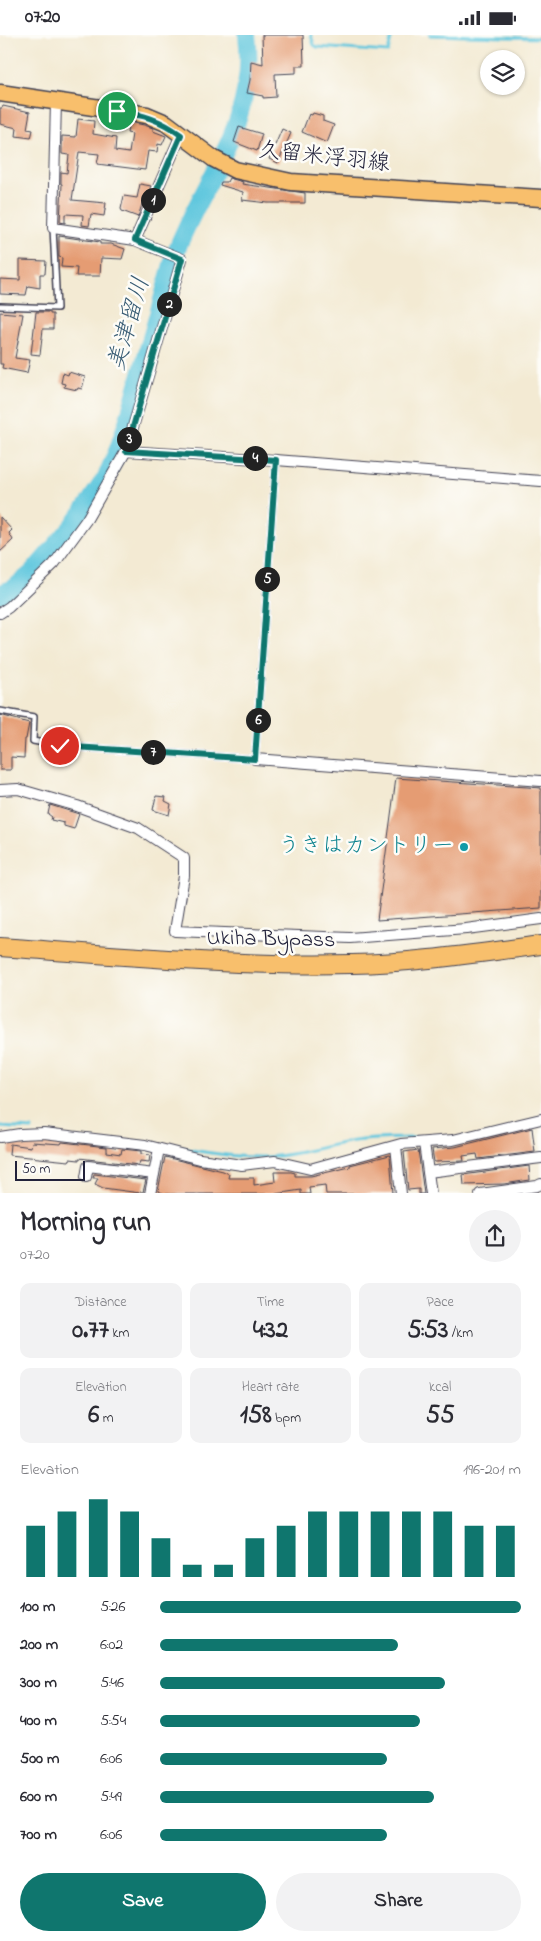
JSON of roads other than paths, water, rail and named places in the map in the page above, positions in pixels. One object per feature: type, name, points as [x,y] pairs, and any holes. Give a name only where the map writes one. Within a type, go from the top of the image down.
[{"type":"highway","name":"Ukiha Bypass","points":[[0,947],[183,960],[353,964],[444,958],[541,945]]},
{"type":"main road","name":"久留米浮羽線","points":[[0,93],[146,115],[166,123],[214,159],[234,171],[291,182],[541,198]]},
{"type":"street","points":[[0,613],[9,607],[54,564],[87,519],[126,451],[182,259],[135,240],[52,228],[56,101]]},
{"type":"street","points":[[135,240],[181,135]]},
{"type":"street","points":[[126,451],[276,460],[541,481]]},
{"type":"street","points":[[255,759],[541,781]]},
{"type":"street","points":[[0,790],[18,789],[77,806],[138,829],[184,858],[184,876],[175,931],[350,938],[466,929],[541,919]]},
{"type":"street","points":[[0,1137],[44,1133],[145,1145],[200,1159],[242,1165],[275,1161],[310,1169],[396,1146],[452,1140],[541,1119]]},
{"type":"street","points":[[424,1143],[431,1193]]},
{"type":"street","points":[[396,1146],[401,1193]]},
{"type":"street","points":[[150,1193],[159,1149]]},
{"type":"street","points":[[428,1172],[541,1158]]},
{"type":"street","points":[[86,1177],[88,1166],[154,1173]]},
{"type":"street","points":[[480,1193],[537,1186],[541,1183]]},
{"type":"lane","points":[[0,306],[57,307],[52,228]]},
{"type":"lane","points":[[0,711],[34,717],[34,741],[42,743],[60,746],[255,759],[276,460]]},
{"type":"waterway","name":"美津留川","points":[[0,594],[15,587],[32,573],[76,522],[106,477],[129,416],[175,254],[226,149],[236,123],[244,96],[248,67],[247,35]]},
{"type":"waterway","points":[[311,35],[314,45],[317,47],[388,52],[392,35]]},
{"type":"waterway","points":[[430,35],[541,38]]},
{"type":"waterway","points":[[0,1127],[32,1129]]},
{"type":"waterway","points":[[167,1146],[229,1155],[266,1157],[357,1141],[421,1138]]},
{"type":"place","name":"うきはカントリー","points":[[464,847]]}]
